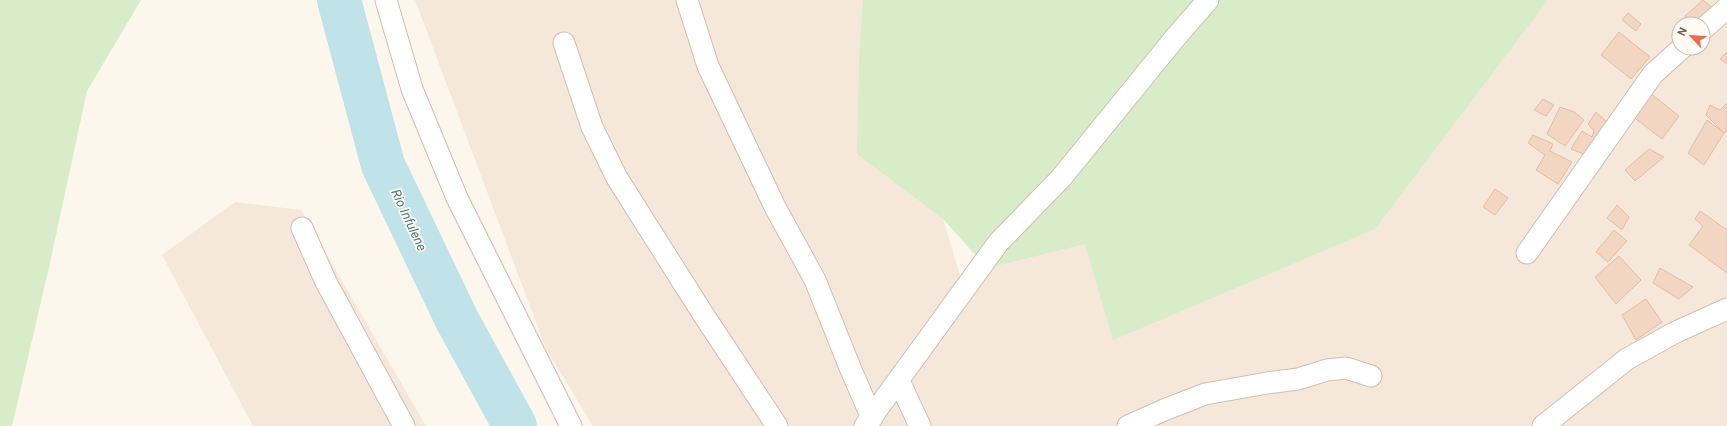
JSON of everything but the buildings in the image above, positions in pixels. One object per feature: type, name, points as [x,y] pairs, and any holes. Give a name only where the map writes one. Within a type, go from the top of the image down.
[{"type":"street","points":[[386,0],[412,89],[457,198],[571,426]]},
{"type":"street","points":[[687,0],[708,66],[775,206],[815,280],[850,370],[868,422]]},
{"type":"street","points":[[868,422],[998,242],[1061,178],[1175,38],[1208,0]]},
{"type":"street","points":[[1711,22],[1727,8],[1719,0]]},
{"type":"street","points":[[564,44],[592,127],[618,178],[703,314],[777,426]]},
{"type":"street","points":[[1527,253],[1652,74],[1673,56]]},
{"type":"street","points":[[302,228],[326,282],[404,426]]},
{"type":"street","points":[[1543,426],[1627,359],[1676,332],[1727,309]]},
{"type":"street","points":[[1128,426],[1205,394],[1298,379],[1327,370],[1346,368],[1371,376]]},
{"type":"street","points":[[899,381],[920,426]]},
{"type":"shaded area","points":[[415,0],[893,0],[943,219],[964,288],[1206,0],[1727,0],[1727,426],[593,426],[546,349]]},
{"type":"shaded area","points":[[235,202],[301,210],[426,426],[253,426],[162,255]]},
{"type":"green space","points":[[0,0],[141,0],[87,91],[50,263],[12,426],[0,426]]},
{"type":"green space","points":[[863,0],[1548,0],[1375,229],[1113,340],[1085,244],[987,268],[943,219],[857,154],[859,60]]},
{"type":"waterway","name":"Rio Infulene","points":[[339,0],[383,165],[457,320],[515,426]]}]
